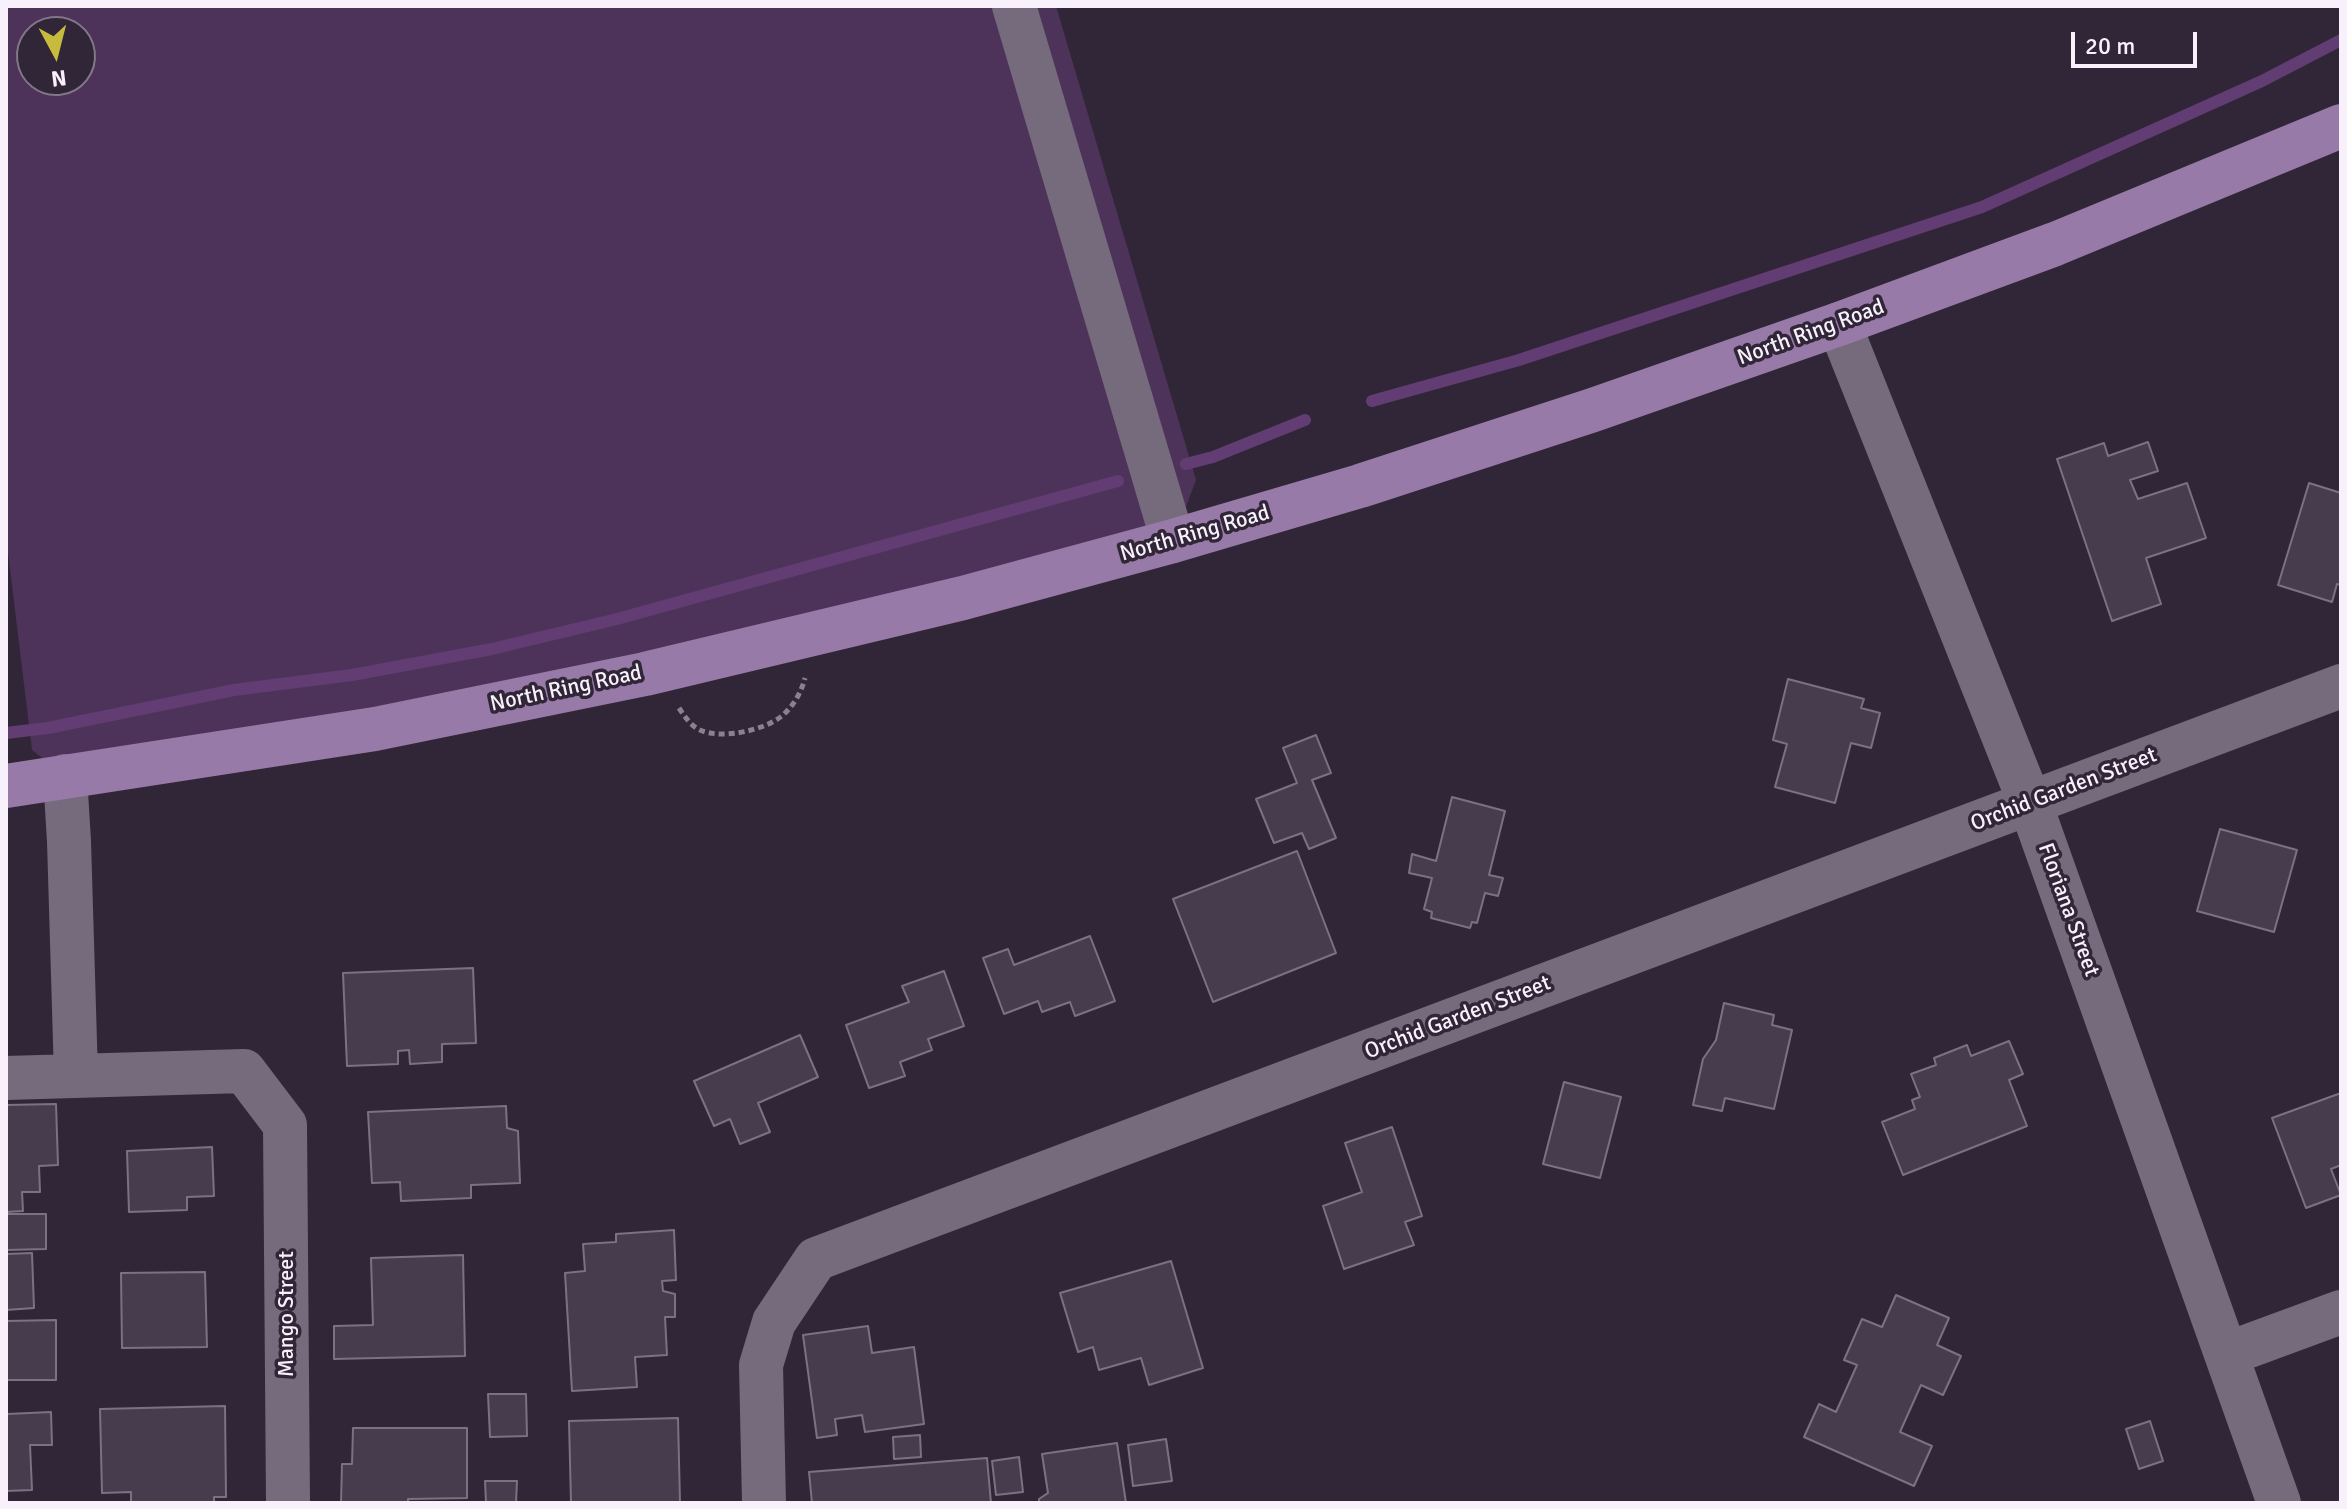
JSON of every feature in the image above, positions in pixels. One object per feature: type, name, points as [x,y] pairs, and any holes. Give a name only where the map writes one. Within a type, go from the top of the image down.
[{"type":"main road","name":"North Ring Road","points":[[6,786],[375,729],[645,674],[963,598],[1173,541],[1360,486],[1579,415],[1839,324],[2055,244],[2341,126]]},
{"type":"street","points":[[1014,6],[1173,541]]},
{"type":"street","name":"Floriana Street","points":[[1839,324],[2030,803],[2279,1503]]},
{"type":"street","name":"Orchid Garden Street","points":[[764,1503],[761,1365],[774,1322],[816,1259],[2341,686]]},
{"type":"street","points":[[6,1078],[76,1076],[65,776]]},
{"type":"street","name":"Mango Street","points":[[76,1076],[244,1071],[285,1125],[288,1503]]},
{"type":"street","points":[[2227,1354],[2341,1312]]},
{"type":"path","points":[[674,696],[687,720],[700,730],[718,734],[739,733],[780,718],[802,689],[808,665]]},
{"type":"shaded area","points":[[6,6],[1056,6],[1196,480],[1173,541],[65,776],[32,750],[6,536]]},
{"type":"building","points":[[2148,442],[2158,471],[2130,480],[2138,499],[2187,483],[2206,538],[2146,558],[2161,604],[2112,621],[2057,459],[2104,443],[2108,456]]},
{"type":"building","points":[[2309,483],[2341,493],[2341,585],[2337,584],[2332,602],[2278,585]]},
{"type":"building","points":[[1788,679],[1864,699],[1861,708],[1880,713],[1871,748],[1851,743],[1835,803],[1775,787],[1787,744],[1773,740]]},
{"type":"building","points":[[1316,735],[1331,773],[1312,780],[1336,838],[1309,849],[1302,833],[1274,843],[1256,799],[1297,783],[1283,748]]},
{"type":"building","points":[[1452,797],[1505,811],[1489,875],[1503,878],[1498,896],[1485,893],[1477,923],[1472,922],[1470,928],[1431,918],[1432,912],[1424,909],[1432,878],[1409,873],[1412,854],[1436,861]]},
{"type":"building","points":[[2220,829],[2297,850],[2274,932],[2197,911]]},
{"type":"building","points":[[1297,851],[1336,953],[1213,1002],[1173,899]]},
{"type":"building","points":[[1090,936],[1115,1001],[1075,1016],[1070,1002],[1042,1012],[1038,1001],[1004,1014],[983,958],[1008,949],[1014,965]]},
{"type":"building","points":[[473,968],[476,1043],[442,1044],[442,1062],[410,1064],[409,1050],[398,1051],[398,1064],[347,1066],[343,973]]},
{"type":"building","points":[[944,971],[964,1026],[928,1039],[932,1050],[900,1062],[905,1076],[869,1088],[846,1025],[909,1002],[902,986]]},
{"type":"building","points":[[1724,1003],[1774,1015],[1772,1025],[1792,1030],[1774,1109],[1725,1098],[1722,1111],[1693,1105],[1703,1059],[1716,1040]]},
{"type":"building","points":[[800,1035],[818,1077],[758,1103],[770,1132],[740,1144],[730,1119],[714,1126],[694,1081]]},
{"type":"building","points":[[2009,1041],[2023,1074],[2009,1080],[2027,1126],[1903,1175],[1882,1122],[1915,1109],[1912,1100],[1920,1097],[1911,1074],[1936,1065],[1934,1058],[1967,1045],[1971,1056]]},
{"type":"building","points":[[1564,1082],[1621,1097],[1600,1178],[1543,1164]]},
{"type":"building","points":[[2341,1093],[2341,1165],[2331,1169],[2341,1195],[2306,1208],[2272,1118]]},
{"type":"building","points":[[56,1104],[58,1165],[39,1166],[40,1192],[22,1192],[23,1211],[6,1212],[6,1105]]},
{"type":"building","points":[[506,1106],[507,1128],[518,1131],[520,1183],[471,1185],[471,1198],[401,1201],[400,1182],[372,1183],[368,1112]]},
{"type":"building","points":[[1392,1127],[1422,1216],[1405,1222],[1414,1245],[1344,1269],[1323,1206],[1362,1192],[1345,1143]]},
{"type":"building","points":[[212,1147],[214,1196],[187,1197],[187,1210],[129,1212],[127,1151]]},
{"type":"building","points":[[6,1214],[46,1214],[46,1249],[6,1250]]},
{"type":"building","points":[[674,1230],[676,1280],[662,1281],[663,1291],[675,1294],[675,1317],[665,1317],[667,1355],[635,1357],[637,1387],[572,1391],[565,1273],[585,1271],[583,1244],[616,1242],[616,1234]]},
{"type":"building","points":[[32,1253],[34,1308],[6,1310],[6,1254]]},
{"type":"building","points":[[463,1255],[465,1356],[334,1359],[334,1326],[373,1325],[371,1258]]},
{"type":"building","points":[[1171,1261],[1203,1368],[1149,1385],[1141,1358],[1099,1370],[1093,1347],[1078,1352],[1060,1293]]},
{"type":"building","points":[[205,1272],[207,1347],[122,1348],[121,1273]]},
{"type":"building","points":[[1896,1295],[1949,1318],[1937,1345],[1961,1356],[1943,1395],[1921,1385],[1900,1432],[1932,1446],[1914,1486],[1804,1437],[1819,1404],[1836,1412],[1857,1365],[1844,1360],[1862,1319],[1882,1327]]},
{"type":"building","points":[[56,1320],[56,1380],[6,1380],[6,1321]]},
{"type":"building","points":[[868,1326],[872,1353],[914,1347],[924,1424],[865,1432],[862,1415],[835,1419],[837,1435],[817,1438],[803,1335]]},
{"type":"building","points":[[488,1394],[526,1394],[527,1436],[490,1437]]},
{"type":"building","points":[[225,1406],[226,1497],[214,1497],[214,1503],[131,1503],[131,1492],[102,1493],[100,1409]]},
{"type":"building","points":[[51,1412],[52,1445],[30,1445],[32,1490],[6,1491],[7,1414]]},
{"type":"building","points":[[678,1418],[680,1503],[571,1503],[569,1421]]},
{"type":"building","points":[[2150,1421],[2163,1461],[2139,1469],[2126,1429]]},
{"type":"building","points":[[353,1428],[467,1428],[467,1498],[408,1499],[408,1503],[341,1503],[342,1464],[352,1464]]},
{"type":"building","points":[[920,1435],[921,1457],[894,1459],[893,1437]]},
{"type":"building","points":[[1166,1439],[1172,1481],[1133,1486],[1128,1445]]},
{"type":"building","points":[[1117,1443],[1126,1503],[1039,1503],[1039,1499],[1048,1493],[1042,1454]]},
{"type":"building","points":[[1019,1457],[1023,1492],[996,1495],[992,1461]]},
{"type":"building","points":[[987,1458],[991,1503],[812,1503],[809,1472]]},
{"type":"building","points":[[485,1481],[517,1481],[516,1503],[486,1503]]},
{"type":"waterway","points":[[1372,401],[1519,360],[1982,207],[2262,81],[2341,40]]},
{"type":"waterway","points":[[1186,464],[1213,457],[1305,420]]},
{"type":"waterway","points":[[6,733],[48,728],[234,690],[352,675],[492,649],[617,619],[1118,481]]}]
